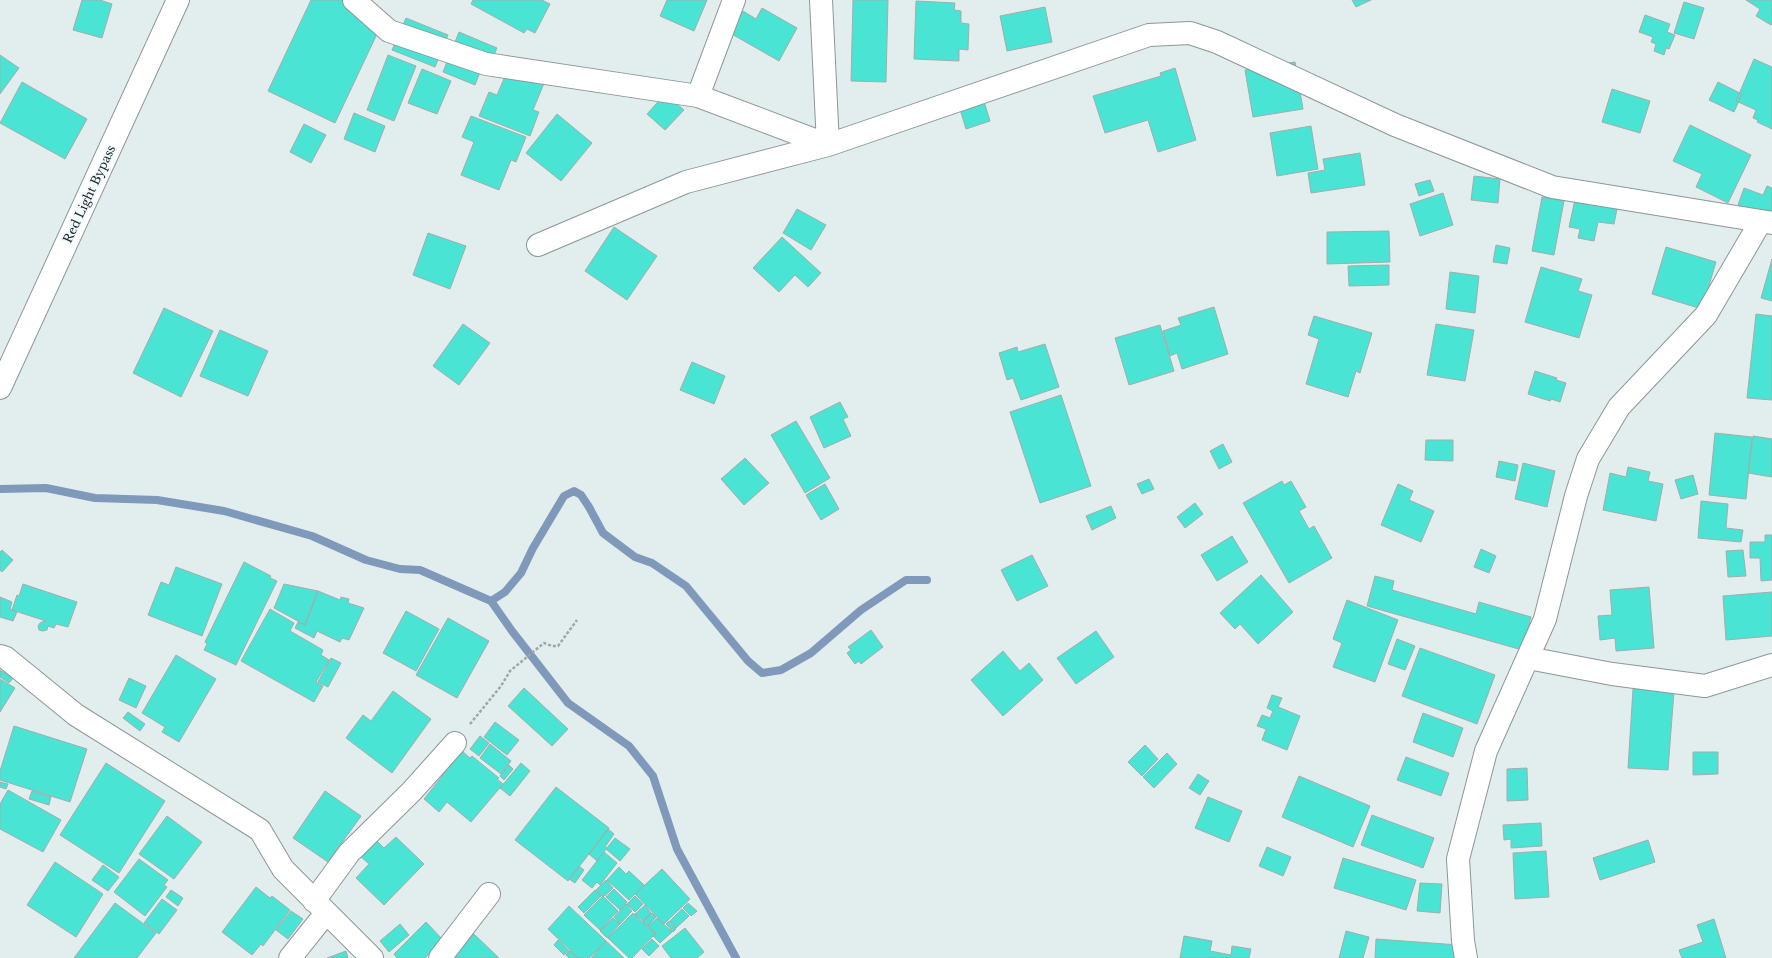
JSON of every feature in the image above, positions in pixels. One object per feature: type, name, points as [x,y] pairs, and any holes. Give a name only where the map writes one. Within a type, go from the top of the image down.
[{"type":"street","name":"Red Light Bypass","points":[[0,388],[178,0]]},
{"type":"street","points":[[354,0],[389,31],[486,64],[698,96],[828,145]]},
{"type":"street","points":[[698,96],[734,0]]},
{"type":"street","points":[[821,0],[828,145]]},
{"type":"street","points":[[538,245],[686,182],[828,145],[1149,35],[1190,33],[1217,42],[1395,125],[1552,187],[1766,222],[1706,315],[1619,407],[1588,459],[1576,496],[1545,619],[1486,751],[1458,859],[1463,941],[1466,958]]},
{"type":"street","points":[[0,656],[6,658],[76,715],[260,830],[283,869],[372,958]]},
{"type":"street","points":[[1528,658],[1612,674],[1705,686],[1772,665]]},
{"type":"street","points":[[290,958],[349,853],[412,791],[455,743]]},
{"type":"street","points":[[440,958],[489,894]]},
{"type":"path","points":[[455,743],[479,711],[502,686],[510,672],[544,643],[552,646],[558,646],[577,620]]},
{"type":"building","points":[[82,0],[100,0],[112,4],[102,38],[73,30]]},
{"type":"building","points":[[311,0],[349,0],[385,17],[335,123],[268,91]]},
{"type":"building","points":[[473,0],[542,0],[550,4],[535,33],[527,29],[524,33],[471,4]]},
{"type":"building","points":[[667,0],[707,0],[694,31],[660,16]]},
{"type":"building","points":[[853,0],[888,0],[886,82],[851,81]]},
{"type":"building","points":[[1352,0],[1371,0],[1356,7]]},
{"type":"building","points":[[1746,0],[1772,0],[1771,25],[1756,16],[1760,9]]},
{"type":"building","points":[[916,1],[955,3],[954,10],[961,11],[961,23],[969,24],[968,50],[959,49],[959,61],[914,59]]},
{"type":"building","points":[[1684,2],[1704,8],[1694,39],[1674,33]]},
{"type":"building","points":[[1045,7],[1052,42],[1007,51],[1000,16]]},
{"type":"building","points":[[762,8],[797,28],[779,61],[730,33],[743,11],[756,19]]},
{"type":"building","points":[[1645,15],[1670,24],[1667,32],[1675,35],[1669,49],[1666,48],[1664,55],[1654,51],[1656,44],[1651,42],[1653,37],[1639,32]]},
{"type":"building","points":[[406,18],[448,35],[435,67],[392,50]]},
{"type":"building","points":[[459,32],[497,48],[491,62],[453,47]]},
{"type":"building","points":[[452,49],[484,62],[475,85],[443,72]]},
{"type":"building","points":[[0,55],[19,68],[0,94]]},
{"type":"building","points":[[388,55],[416,66],[394,121],[367,110]]},
{"type":"building","points":[[1754,59],[1772,67],[1772,129],[1757,122],[1758,120],[1753,118],[1756,110],[1736,101]]},
{"type":"building","points":[[1295,62],[1303,109],[1253,117],[1245,70]]},
{"type":"building","points":[[509,67],[545,81],[533,110],[539,112],[530,136],[479,116],[489,92],[497,95]]},
{"type":"building","points":[[1175,68],[1196,140],[1158,152],[1148,120],[1105,133],[1093,96],[1161,76],[1160,73]]},
{"type":"building","points":[[422,69],[451,81],[437,114],[408,103]]},
{"type":"building","points":[[22,82],[87,119],[65,159],[0,123]]},
{"type":"building","points":[[1718,82],[1742,94],[1734,112],[1709,100]]},
{"type":"building","points":[[1612,89],[1650,101],[1640,133],[1602,122]]},
{"type":"building","points":[[665,94],[684,110],[665,130],[647,114]]},
{"type":"building","points":[[983,98],[990,121],[966,129],[959,106]]},
{"type":"building","points":[[354,113],[385,126],[375,152],[344,139]]},
{"type":"building","points":[[557,114],[592,143],[561,181],[526,153]]},
{"type":"building","points":[[471,116],[526,137],[516,162],[511,160],[499,190],[461,175],[474,142],[462,137]]},
{"type":"building","points":[[304,124],[326,135],[311,163],[290,152]]},
{"type":"building","points":[[1690,125],[1751,155],[1728,203],[1696,187],[1702,174],[1673,161]]},
{"type":"building","points":[[1311,126],[1318,169],[1277,176],[1270,133]]},
{"type":"building","points":[[1360,153],[1365,185],[1311,193],[1308,173],[1325,170],[1323,159]]},
{"type":"building","points":[[1474,176],[1500,179],[1498,203],[1471,200]]},
{"type":"building","points":[[1430,180],[1434,191],[1419,196],[1415,184]]},
{"type":"building","points":[[1578,186],[1620,194],[1614,224],[1598,222],[1594,241],[1578,238],[1580,229],[1569,227]]},
{"type":"building","points":[[1767,186],[1772,188],[1772,217],[1738,205],[1744,188],[1763,195]]},
{"type":"building","points":[[1443,193],[1453,225],[1420,236],[1410,204]]},
{"type":"building","points":[[1542,197],[1564,201],[1554,255],[1532,251]]},
{"type":"building","points":[[797,209],[826,225],[811,250],[783,233]]},
{"type":"building","points":[[614,227],[657,256],[627,300],[585,271]]},
{"type":"building","points":[[1389,231],[1390,262],[1327,264],[1327,232]]},
{"type":"building","points":[[428,233],[466,246],[450,289],[413,275]]},
{"type":"building","points":[[782,237],[821,273],[808,287],[795,275],[779,292],[753,268]]},
{"type":"building","points":[[1496,245],[1510,248],[1507,264],[1493,262]]},
{"type":"building","points":[[1666,247],[1716,262],[1702,309],[1652,294]]},
{"type":"building","points":[[1772,259],[1772,301],[1761,298]]},
{"type":"building","points":[[1389,265],[1389,285],[1349,286],[1348,266]]},
{"type":"building","points":[[1541,267],[1582,279],[1578,291],[1592,295],[1579,338],[1525,322]]},
{"type":"building","points":[[1450,272],[1479,276],[1475,313],[1446,309]]},
{"type":"building","points":[[1214,307],[1228,354],[1182,369],[1177,353],[1170,356],[1163,331],[1181,325],[1178,318]]},
{"type":"building","points":[[164,308],[213,331],[181,397],[133,373]]},
{"type":"building","points":[[1756,314],[1772,316],[1772,400],[1747,398]]},
{"type":"building","points":[[1314,316],[1372,333],[1360,373],[1356,371],[1348,397],[1306,384],[1319,339],[1308,335]]},
{"type":"building","points":[[463,324],[490,343],[459,385],[433,366]]},
{"type":"building","points":[[1436,324],[1474,330],[1465,381],[1427,375]]},
{"type":"building","points":[[1160,325],[1174,371],[1129,385],[1115,338]]},
{"type":"building","points":[[220,330],[268,351],[248,396],[200,376]]},
{"type":"building","points":[[1045,344],[1059,387],[1021,400],[1013,378],[1007,380],[999,353],[1017,347],[1018,352]]},
{"type":"building","points":[[692,362],[725,376],[714,404],[680,390]]},
{"type":"building","points":[[1535,371],[1557,378],[1556,380],[1566,383],[1560,402],[1551,399],[1550,401],[1528,394]]},
{"type":"building","points":[[1061,395],[1091,486],[1040,503],[1010,412]]},
{"type":"building","points":[[840,402],[848,417],[843,419],[851,436],[824,448],[810,417]]},
{"type":"building","points":[[796,421],[830,478],[805,493],[771,435]]},
{"type":"building","points":[[1715,433],[1752,437],[1746,499],[1709,495]]},
{"type":"building","points":[[1753,436],[1772,439],[1772,477],[1748,473]]},
{"type":"building","points":[[1426,440],[1453,440],[1453,461],[1425,460]]},
{"type":"building","points":[[1223,444],[1232,462],[1219,469],[1210,451]]},
{"type":"building","points":[[745,458],[769,483],[744,505],[721,479]]},
{"type":"building","points":[[1499,461],[1518,465],[1515,481],[1496,477]]},
{"type":"building","points":[[1523,463],[1555,471],[1547,507],[1515,499]]},
{"type":"building","points":[[1628,467],[1650,472],[1648,481],[1663,484],[1656,521],[1603,510],[1610,473],[1626,477]]},
{"type":"building","points":[[1693,475],[1698,494],[1681,499],[1675,480]]},
{"type":"building","points":[[1149,479],[1154,489],[1142,494],[1137,484]]},
{"type":"building","points":[[1282,481],[1284,485],[1291,481],[1306,507],[1299,511],[1309,529],[1314,526],[1332,558],[1289,583],[1243,503]]},
{"type":"building","points":[[825,484],[839,509],[821,520],[806,495]]},
{"type":"building","points":[[1398,484],[1413,491],[1409,500],[1434,511],[1421,542],[1381,525]]},
{"type":"building","points":[[1701,501],[1728,504],[1726,528],[1743,530],[1741,542],[1698,538]]},
{"type":"building","points":[[1195,503],[1203,514],[1185,528],[1177,517]]},
{"type":"building","points":[[1111,506],[1116,518],[1092,530],[1086,516]]},
{"type":"building","points":[[1765,535],[1772,535],[1772,580],[1761,581],[1760,558],[1750,558],[1750,542],[1765,542]]},
{"type":"building","points":[[1232,536],[1248,562],[1217,581],[1201,555]]},
{"type":"building","points":[[1481,549],[1496,556],[1489,573],[1474,567]]},
{"type":"building","points":[[2,550],[13,560],[2,572],[0,570],[0,552]]},
{"type":"building","points":[[1743,550],[1746,576],[1728,577],[1726,551]]},
{"type":"building","points":[[1032,555],[1048,586],[1017,601],[1001,570]]},
{"type":"building","points":[[244,562],[271,576],[270,578],[277,581],[236,665],[204,650],[207,644],[205,642]]},
{"type":"building","points":[[176,567],[222,584],[202,636],[148,615],[161,582],[169,585]]},
{"type":"building","points":[[1261,575],[1293,612],[1258,644],[1240,624],[1235,629],[1220,613]]},
{"type":"building","points":[[1375,576],[1394,581],[1392,590],[1476,614],[1479,602],[1531,617],[1522,650],[1367,606]]},
{"type":"building","points":[[23,584],[77,602],[68,627],[56,624],[54,628],[48,626],[47,630],[39,630],[38,626],[40,623],[46,621],[12,610],[17,595],[19,596]]},
{"type":"building","points":[[284,584],[318,591],[305,625],[274,608]]},
{"type":"building","points":[[1649,587],[1654,648],[1616,651],[1615,638],[1600,640],[1598,616],[1612,615],[1610,590]]},
{"type":"building","points":[[318,591],[340,600],[341,597],[349,599],[348,603],[364,608],[349,640],[342,638],[340,642],[317,631],[314,638],[295,628],[298,622],[305,625]]},
{"type":"building","points":[[1772,592],[1772,636],[1726,640],[1723,596]]},
{"type":"building","points":[[0,597],[12,602],[10,609],[17,612],[13,621],[0,617]]},
{"type":"building","points":[[1347,600],[1398,620],[1375,682],[1333,667],[1342,643],[1333,639]]},
{"type":"building","points":[[270,609],[294,623],[290,631],[323,650],[321,655],[329,660],[316,682],[323,686],[314,702],[241,661]]},
{"type":"building","points":[[406,611],[439,629],[416,671],[383,653]]},
{"type":"building","points":[[448,618],[489,641],[457,698],[416,675]]},
{"type":"building","points":[[871,630],[883,647],[861,664],[859,661],[855,664],[847,653],[851,650],[848,647]]},
{"type":"building","points":[[1096,631],[1114,657],[1076,684],[1057,658]]},
{"type":"building","points":[[1397,639],[1415,646],[1405,670],[1388,664]]},
{"type":"building","points":[[1420,648],[1495,675],[1477,724],[1402,696]]},
{"type":"building","points":[[1003,651],[1020,671],[1029,663],[1043,680],[1003,716],[971,680]]},
{"type":"building","points":[[176,655],[216,679],[179,742],[162,732],[165,727],[142,713]]},
{"type":"building","points":[[331,658],[341,663],[328,687],[318,682]]},
{"type":"building","points":[[0,670],[13,678],[9,683],[0,677]]},
{"type":"building","points":[[129,678],[146,686],[136,708],[119,700]]},
{"type":"building","points":[[0,679],[15,688],[0,712]]},
{"type":"building","points":[[524,688],[568,729],[552,746],[508,706]]},
{"type":"building","points":[[1633,689],[1674,691],[1668,770],[1628,768]]},
{"type":"building","points":[[393,691],[431,719],[392,773],[346,738],[363,715],[371,721]]},
{"type":"building","points":[[1272,695],[1282,698],[1278,707],[1300,716],[1287,750],[1262,740],[1266,729],[1257,726],[1262,715],[1270,718],[1273,711],[1267,708]]},
{"type":"building","points":[[128,712],[145,724],[140,731],[123,718]]},
{"type":"building","points":[[1423,713],[1463,728],[1453,757],[1413,742]]},
{"type":"building","points":[[495,722],[519,740],[507,755],[484,737]]},
{"type":"building","points":[[14,726],[87,749],[70,802],[0,780],[0,771]]},
{"type":"building","points":[[480,736],[489,743],[479,756],[470,749]]},
{"type":"building","points":[[490,744],[511,761],[501,774],[480,758]]},
{"type":"building","points":[[1145,745],[1158,759],[1142,776],[1128,762]]},
{"type":"building","points":[[462,751],[470,758],[472,756],[499,778],[497,779],[503,784],[471,822],[447,802],[439,812],[424,799]]},
{"type":"building","points":[[1693,752],[1718,752],[1718,774],[1693,775]]},
{"type":"building","points":[[1167,753],[1177,764],[1154,788],[1143,777]]},
{"type":"building","points":[[1406,757],[1449,773],[1441,796],[1397,780]]},
{"type":"building","points":[[106,763],[165,801],[119,873],[60,835]]},
{"type":"building","points":[[521,763],[530,771],[510,796],[500,788]]},
{"type":"building","points":[[509,765],[513,769],[504,780],[500,776]]},
{"type":"building","points":[[1527,768],[1528,800],[1507,801],[1507,769]]},
{"type":"building","points":[[1198,774],[1209,781],[1200,795],[1189,788]]},
{"type":"building","points":[[1299,776],[1370,806],[1353,847],[1282,817]]},
{"type":"building","points":[[0,782],[8,784],[6,789],[0,787]]},
{"type":"building","points":[[556,787],[609,828],[568,881],[515,840]]},
{"type":"building","points":[[8,790],[61,820],[43,852],[0,829],[0,804]]},
{"type":"building","points":[[32,791],[51,797],[49,805],[29,799]]},
{"type":"building","points":[[325,791],[361,816],[328,862],[293,838]]},
{"type":"building","points":[[1208,797],[1242,811],[1229,842],[1195,828]]},
{"type":"building","points":[[1372,815],[1434,838],[1423,868],[1361,845]]},
{"type":"building","points":[[167,816],[202,842],[174,879],[139,854]]},
{"type":"building","points":[[1541,823],[1542,846],[1511,848],[1511,839],[1504,840],[1503,825]]},
{"type":"building","points":[[608,829],[614,834],[605,847],[607,848],[597,861],[589,854]]},
{"type":"building","points":[[396,837],[424,864],[384,905],[356,878],[369,864],[359,855],[375,839],[384,848]]},
{"type":"building","points":[[615,838],[630,849],[620,861],[606,849]]},
{"type":"building","points":[[1648,840],[1655,862],[1600,880],[1593,858]]},
{"type":"building","points":[[1267,847],[1291,857],[1283,876],[1259,866]]},
{"type":"building","points":[[1546,851],[1549,897],[1515,899],[1513,853]]},
{"type":"building","points":[[604,852],[617,863],[600,885],[597,882],[592,888],[582,880]]},
{"type":"building","points":[[1343,858],[1416,880],[1406,910],[1334,888]]},
{"type":"building","points":[[139,859],[168,880],[164,885],[167,887],[145,916],[114,892]]},
{"type":"building","points":[[55,862],[103,894],[76,937],[27,905]]},
{"type":"building","points":[[103,865],[119,877],[108,891],[92,880]]},
{"type":"building","points":[[579,866],[584,870],[575,883],[569,879]]},
{"type":"building","points":[[619,867],[626,874],[629,871],[644,885],[629,900],[607,880]]},
{"type":"building","points":[[662,869],[690,899],[664,924],[635,894]]},
{"type":"building","points":[[606,880],[613,888],[605,896],[601,896],[596,890]]},
{"type":"building","points":[[1420,883],[1442,884],[1440,913],[1417,911]]},
{"type":"building","points":[[256,887],[270,898],[272,896],[290,910],[263,946],[261,944],[252,955],[222,932]]},
{"type":"building","points":[[614,889],[627,902],[620,910],[606,897]]},
{"type":"building","points":[[171,890],[183,898],[178,906],[166,897]]},
{"type":"building","points":[[595,890],[601,896],[584,913],[578,907]]},
{"type":"building","points":[[603,896],[618,911],[600,930],[584,915]]},
{"type":"building","points":[[635,896],[643,904],[635,912],[627,904]]},
{"type":"building","points":[[162,899],[177,910],[159,934],[144,923]]},
{"type":"building","points":[[115,903],[156,933],[137,958],[74,958]]},
{"type":"building","points":[[688,903],[697,911],[691,916],[683,908]]},
{"type":"building","points":[[626,904],[632,911],[620,924],[614,917]]},
{"type":"building","points":[[645,905],[651,913],[643,921],[635,914]]},
{"type":"building","points":[[569,906],[606,941],[589,958],[578,958],[548,929]]},
{"type":"building","points":[[682,909],[689,916],[676,928],[670,921]]},
{"type":"building","points":[[291,911],[303,919],[288,939],[276,930]]},
{"type":"building","points":[[633,913],[655,934],[632,958],[629,958],[608,938]]},
{"type":"building","points":[[652,913],[656,917],[647,926],[643,922]]},
{"type":"building","points":[[613,918],[620,924],[607,938],[600,931]]},
{"type":"building","points":[[657,918],[672,932],[660,943],[653,936],[656,934],[648,926]]},
{"type":"building","points":[[1714,919],[1726,958],[1682,958],[1679,950],[1703,942],[1697,925]]},
{"type":"building","points":[[669,921],[676,929],[673,932],[666,924]]},
{"type":"building","points":[[426,922],[443,940],[425,958],[397,958],[394,954]]},
{"type":"building","points":[[400,924],[409,935],[389,952],[380,941]]},
{"type":"building","points":[[685,928],[704,952],[697,958],[671,958],[662,946]]},
{"type":"building","points":[[1346,931],[1369,937],[1363,958],[1339,958]]},
{"type":"building","points":[[474,934],[499,958],[451,958]]},
{"type":"building","points":[[1184,936],[1212,941],[1210,951],[1231,955],[1232,946],[1251,949],[1249,958],[1180,958]]},
{"type":"building","points":[[652,939],[659,946],[649,956],[642,949]]},
{"type":"building","points":[[1376,939],[1459,945],[1459,958],[1375,958]]},
{"type":"building","points":[[558,940],[569,951],[564,955],[554,945]]},
{"type":"building","points":[[606,941],[624,958],[591,958]]},
{"type":"building","points":[[346,951],[348,958],[327,958]]},
{"type":"building","points":[[570,951],[578,958],[569,958],[566,955]]},
{"type":"waterway","points":[[0,489],[46,488],[95,498],[157,500],[224,511],[312,536],[366,560],[400,569],[420,570],[491,601],[512,631],[568,703],[629,746],[653,776],[677,849],[736,958]]},
{"type":"waterway","points":[[491,601],[505,592],[521,573],[533,548],[564,496],[574,491],[581,495],[603,533],[635,557],[652,563],[686,586],[748,661],[762,673],[781,670],[811,653],[861,610],[906,580],[927,580]]}]
